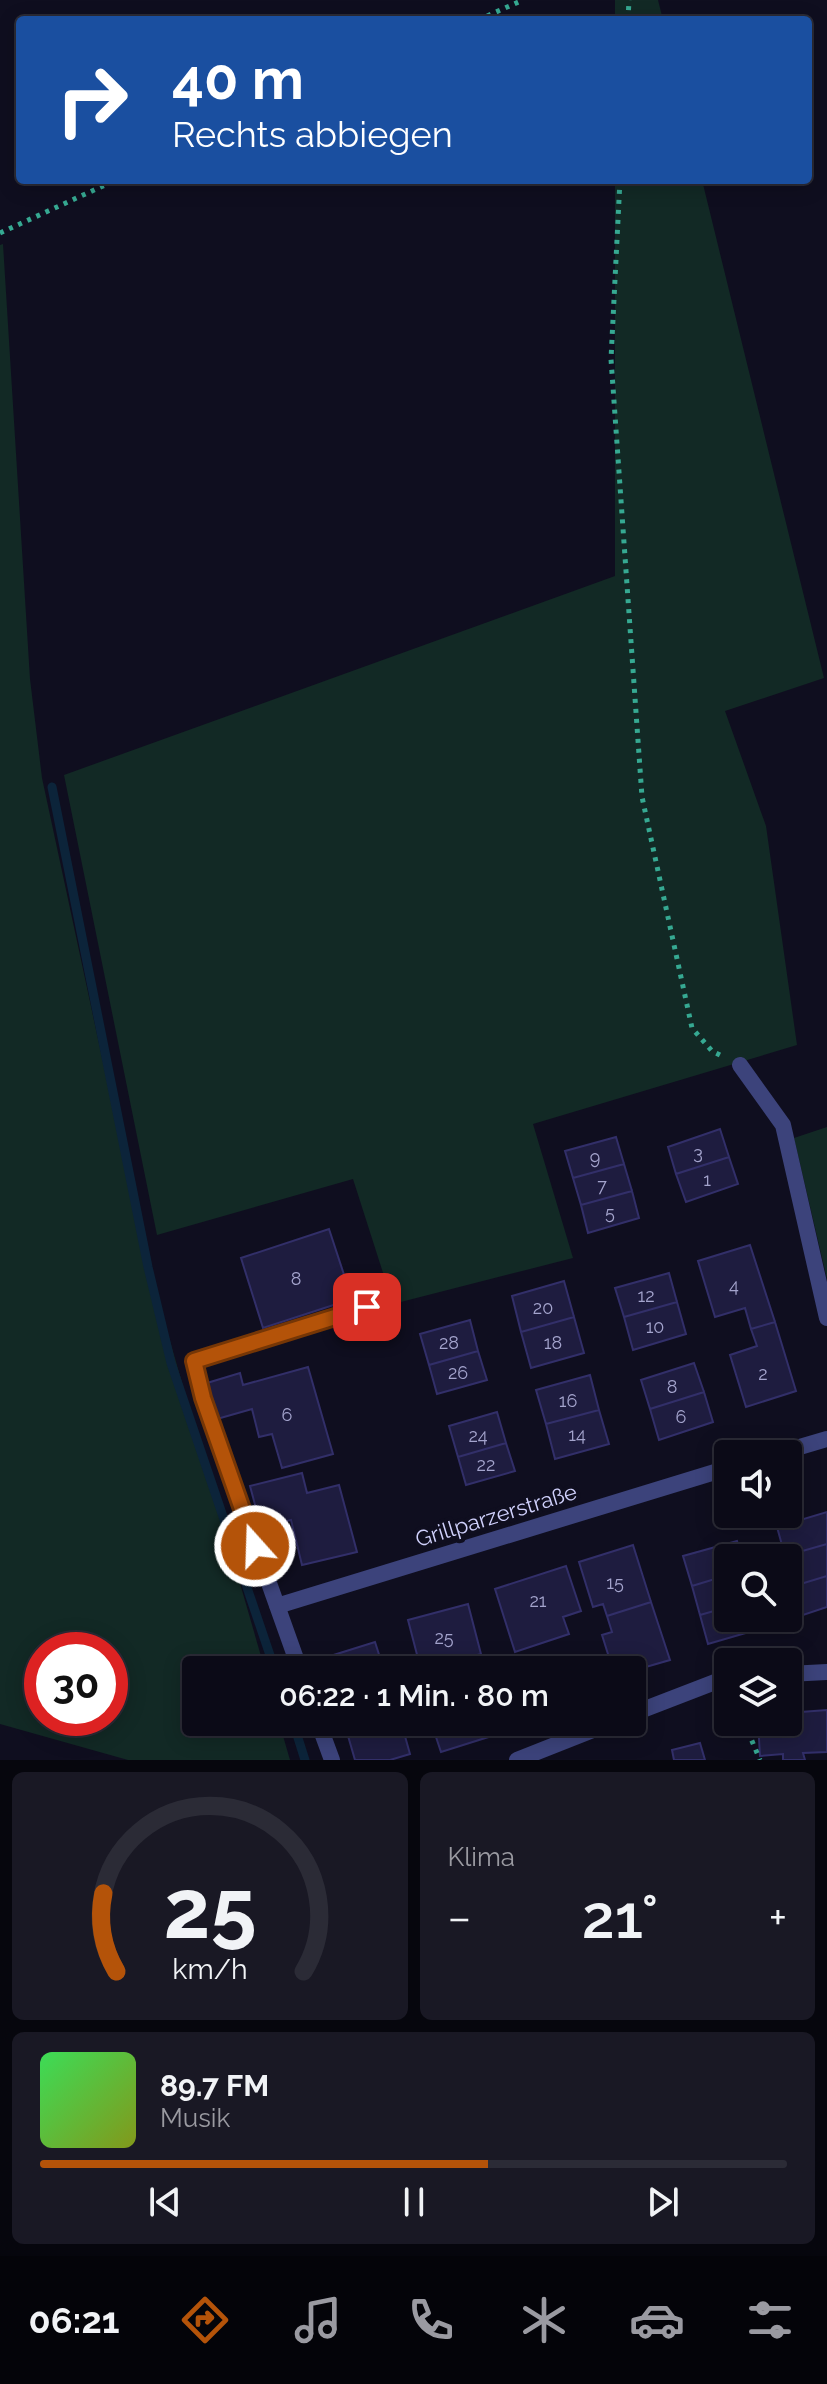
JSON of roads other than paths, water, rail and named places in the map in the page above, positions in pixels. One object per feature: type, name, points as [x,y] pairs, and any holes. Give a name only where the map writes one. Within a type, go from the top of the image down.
[{"type":"street","points":[[740,1065],[783,1125],[827,1318]]},
{"type":"street","points":[[194,1361],[203,1398],[295,1656]]},
{"type":"street","points":[[802,1446],[827,1439]]},
{"type":"street","name":"Grillparzerstraße","points":[[277,1606],[714,1472]]},
{"type":"street","points":[[802,1673],[827,1672]]},
{"type":"street","points":[[646,1709],[714,1682]]},
{"type":"street","points":[[323,1736],[332,1760]]},
{"type":"street","points":[[517,1760],[578,1736]]},
{"type":"lane","points":[[194,1361],[367,1307]]},
{"type":"waterway","points":[[52,787],[148,1267],[171,1363],[270,1656]]},
{"type":"waterway","points":[[297,1736],[305,1760]]}]
